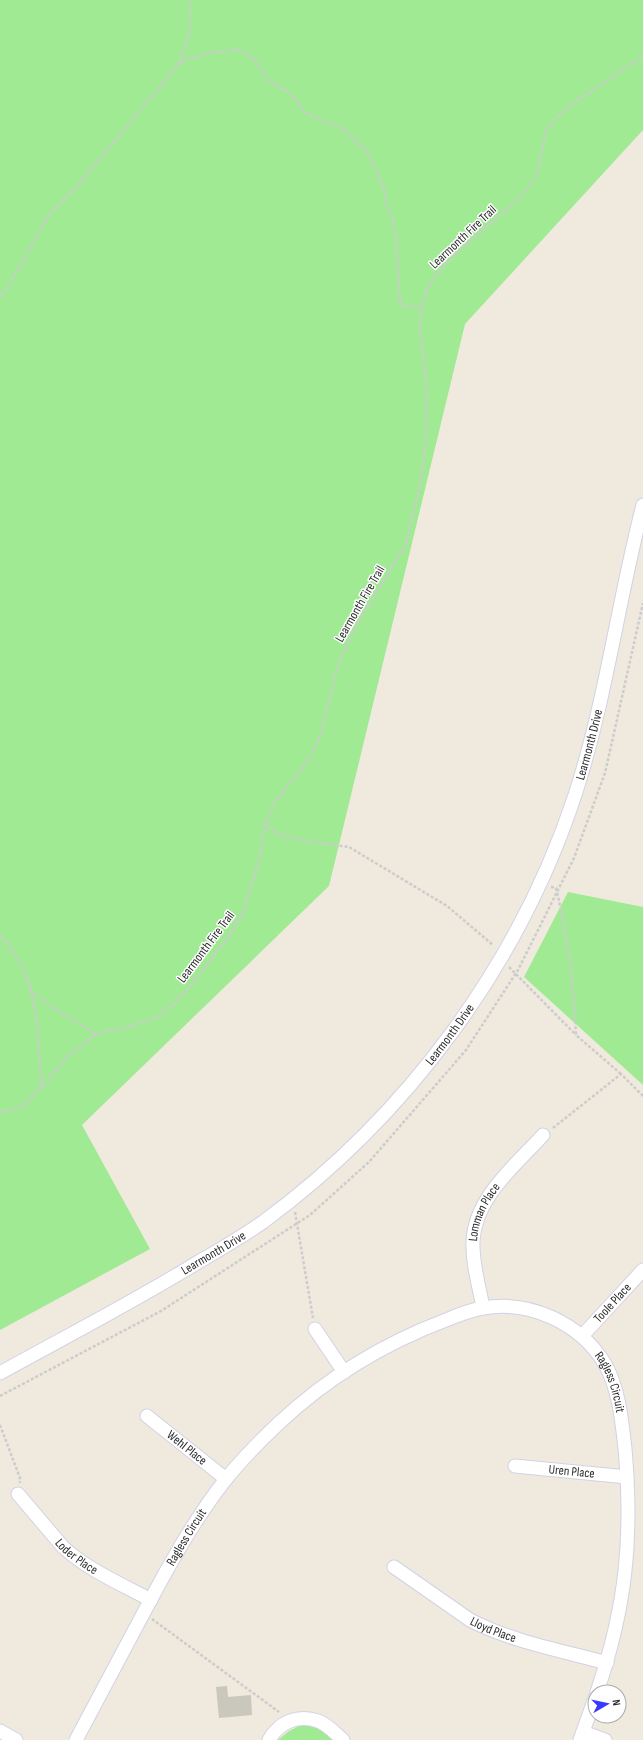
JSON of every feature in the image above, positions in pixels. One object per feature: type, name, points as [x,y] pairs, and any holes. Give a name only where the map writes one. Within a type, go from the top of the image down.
[{"type":"street","name":"Learmonth Drive","points":[[0,1372],[167,1281],[250,1230],[293,1198],[365,1134],[411,1084],[436,1053],[476,998],[501,956],[532,900],[559,840],[588,751],[643,505]]},
{"type":"street","name":"Lomman Place","points":[[484,1307],[473,1242],[480,1213],[496,1187],[543,1135]]},
{"type":"street","name":"Toole Place","points":[[582,1336],[643,1270]]},
{"type":"street","name":"Ragless Circuit","points":[[76,1740],[149,1614],[198,1518],[226,1479],[280,1422],[311,1396],[344,1372],[383,1348],[425,1328],[484,1307],[511,1307],[538,1312],[562,1322],[582,1336],[591,1345],[606,1365],[615,1387],[622,1425],[629,1501],[626,1571],[619,1617],[600,1684]]},
{"type":"street","points":[[315,1328],[344,1372]]},
{"type":"street","name":"Wehl Place","points":[[147,1416],[226,1479]]},
{"type":"street","name":"Uren Place","points":[[515,1466],[627,1477]]},
{"type":"street","name":"Loder Place","points":[[18,1494],[63,1547],[149,1614]]},
{"type":"street","name":"Lloyd Place","points":[[394,1567],[470,1620],[481,1626],[504,1635],[607,1663]]},
{"type":"street","points":[[269,1740],[280,1726],[290,1720],[301,1718],[318,1721],[343,1740]]},
{"type":"street","points":[[587,1721],[582,1736],[605,1740]]},
{"type":"street","points":[[0,1731],[16,1740]]},
{"type":"path","points":[[0,296],[8,287],[48,216],[79,184],[179,64],[189,35],[190,0]]},
{"type":"path","points":[[179,64],[188,59],[208,53],[238,50],[246,53],[255,60],[269,81],[290,93],[306,112],[311,116],[340,127],[367,152],[384,187],[386,203],[392,217],[396,237],[401,305],[421,308]]},
{"type":"path","name":"Learmonth Fire Trail","points":[[0,1111],[7,1112],[24,1105],[41,1088],[68,1056],[96,1034],[128,1027],[155,1018],[178,1001],[228,938],[243,913],[260,856],[265,823],[275,802],[307,762],[321,733],[338,665],[354,629],[405,546],[421,481],[426,437],[427,392],[420,329],[421,308],[427,289],[436,275],[455,254],[512,205],[527,189],[537,173],[546,132],[556,119],[575,102],[643,56]]},
{"type":"path","points":[[0,1396],[161,1311],[310,1216],[369,1162],[466,1050],[516,974],[574,858],[605,773],[643,603]]},
{"type":"path","points":[[265,823],[277,834],[305,842],[349,847],[447,906],[490,941],[516,974],[576,1035],[621,1074],[643,1096]]},
{"type":"path","points":[[540,882],[556,888],[568,941],[573,980],[576,1035]]},
{"type":"path","points":[[0,934],[10,947],[29,984],[38,1031],[41,1088]]},
{"type":"path","points":[[30,989],[47,1004],[96,1034]]},
{"type":"path","points":[[543,1135],[621,1074]]},
{"type":"path","points":[[293,1198],[315,1328]]},
{"type":"path","points":[[0,1425],[20,1478],[18,1494]]},
{"type":"path","points":[[149,1614],[290,1720]]},
{"type":"green space","points":[[0,0],[643,0],[643,130],[465,324],[329,886],[82,1125],[150,1249],[0,1330]]},
{"type":"green space","points":[[568,892],[643,907],[643,1085],[524,977]]},
{"type":"green space","points":[[303,1724],[318,1728],[333,1740],[278,1740],[289,1731]]},
{"type":"building","points":[[227,1686],[228,1697],[251,1695],[252,1715],[219,1718],[216,1687]]}]
